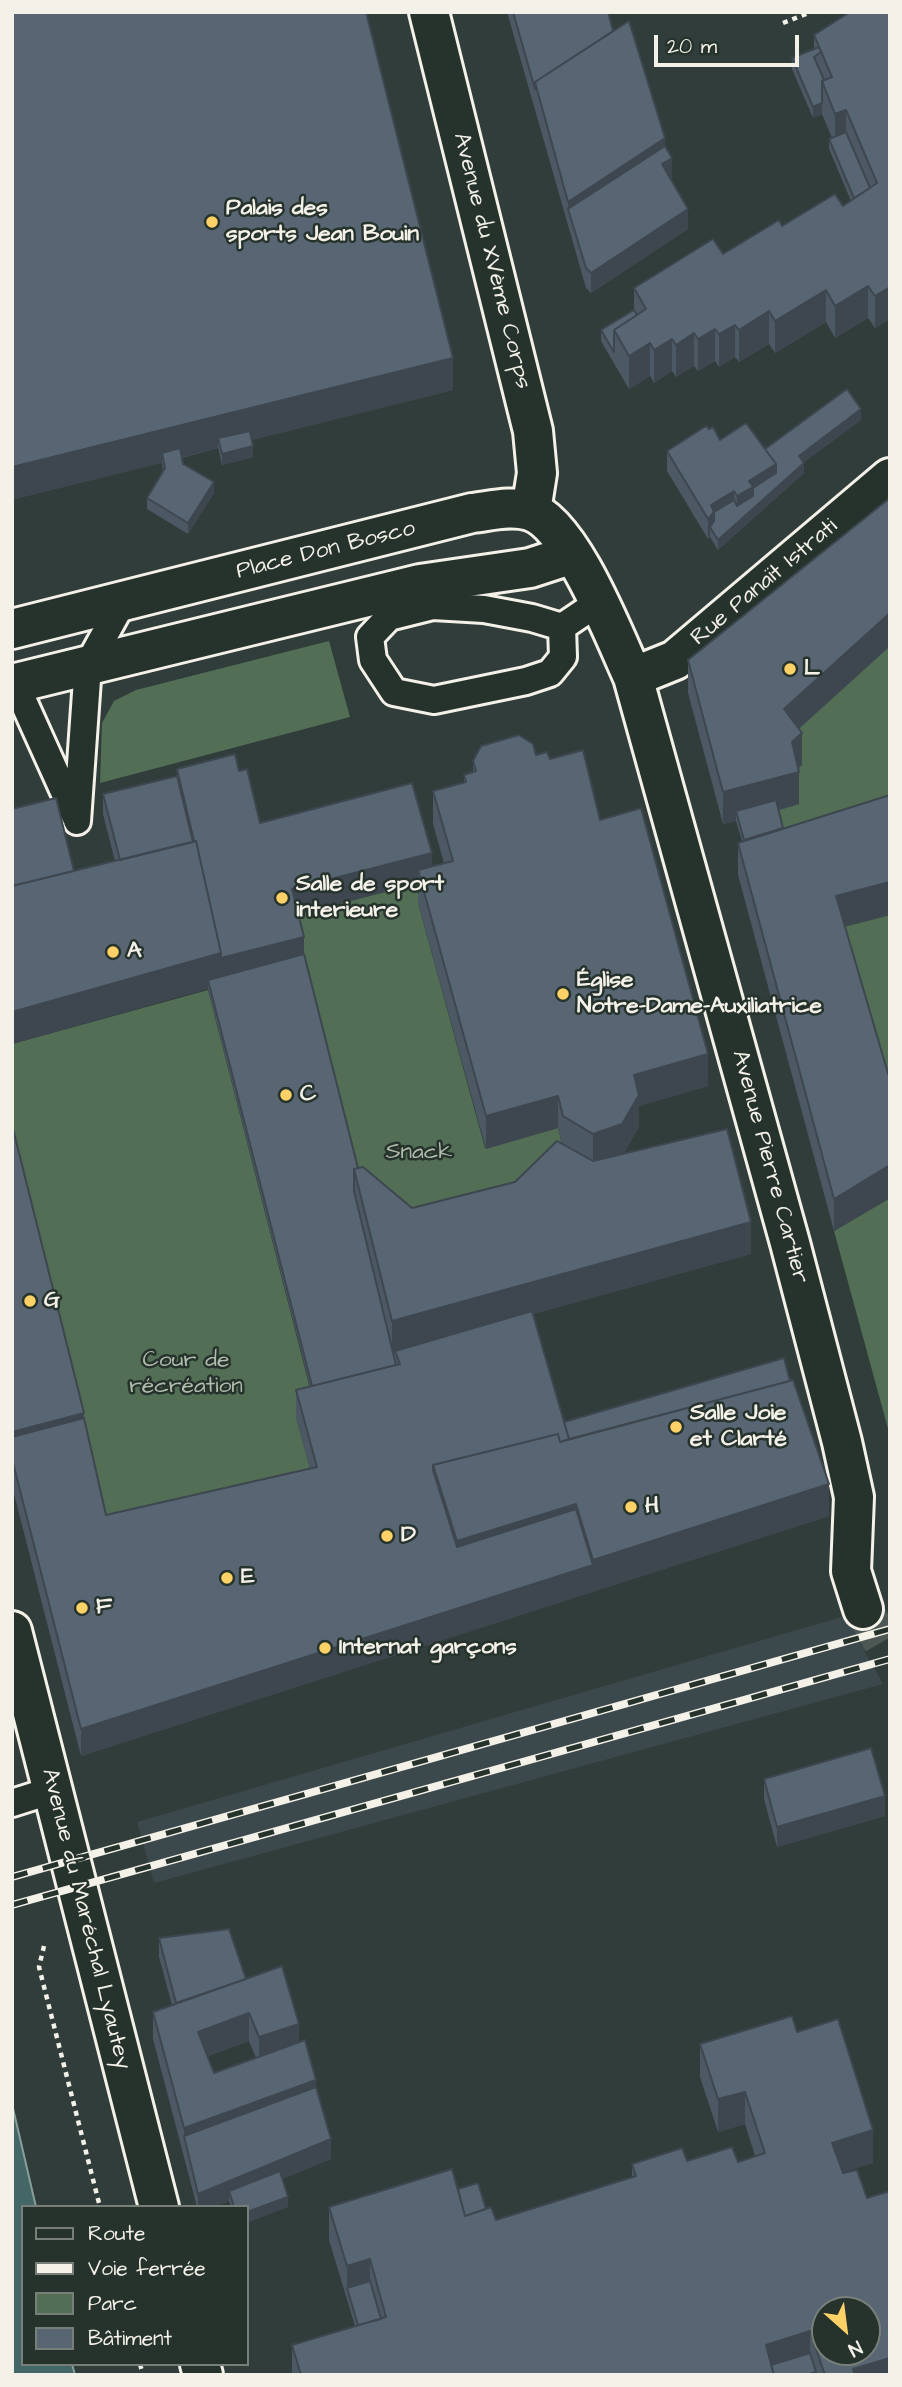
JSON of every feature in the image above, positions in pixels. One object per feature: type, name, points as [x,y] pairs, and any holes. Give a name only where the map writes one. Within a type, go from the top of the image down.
[{"type":"street","name":"Avenue du XVème Corps","points":[[429,12],[533,431],[537,473],[531,511]]},
{"type":"street","name":"Rue Panaït Istrati","points":[[633,677],[675,660],[890,478]]},
{"type":"street","name":"Place Don Bosco","points":[[12,629],[472,513],[505,509],[531,511]]},
{"type":"street","name":"Avenue Pierre Cartier","points":[[531,511],[553,525],[573,554],[599,602],[633,677],[835,1415],[854,1497],[851,1571],[863,1609]]},
{"type":"street","points":[[13,683],[420,584],[530,568],[573,554]]},
{"type":"street","name":"Avenue du Maréchal Lyautey","points":[[12,1631],[158,2205]]},
{"type":"lane","points":[[562,627],[599,602]]},
{"type":"lane","points":[[13,683],[77,821],[89,665],[122,603]]},
{"type":"lane","points":[[433,606],[484,609],[562,627],[563,657],[550,673],[526,681],[434,700],[394,692],[373,660],[370,637],[389,617],[433,606]]},
{"type":"lane","points":[[12,1803],[53,1790]]},
{"type":"path","points":[[783,23],[811,12]]},
{"type":"path","points":[[45,1941],[39,1967],[99,2205]]},
{"type":"shaded area","points":[[845,1616],[883,1684],[154,1883],[137,1822]]},
{"type":"green space","points":[[329,641],[350,717],[100,783],[102,723],[114,701],[136,690]]},
{"type":"green space","points":[[890,646],[890,828],[789,860],[776,811],[799,804],[784,742]]},
{"type":"green space","name":"Snack","points":[[432,880],[418,903],[485,1148],[558,1128],[563,1148],[557,1173],[412,1240],[363,1200],[292,916]]},
{"type":"green space","points":[[890,915],[890,1113],[836,929]]},
{"type":"green space","name":"Cour de récréation","points":[[208,990],[316,1412],[296,1417],[317,1494],[106,1542],[12,1157],[12,1044]]},
{"type":"green space","points":[[890,1198],[890,1436],[834,1231]]},
{"type":"water","points":[[12,2104],[36,2205],[21,2205],[21,2366],[73,2366],[75,2375],[12,2375]]},
{"type":"building","name":"Palais des sports Jean Bouin","points":[[12,12],[366,12],[453,358],[12,467]]},
{"type":"building","points":[[513,12],[608,12],[613,31],[535,82],[535,89]]},
{"type":"building","points":[[850,12],[890,12],[890,287],[875,296],[868,286],[835,306],[826,290],[775,321],[769,311],[739,330],[735,325],[719,334],[715,329],[698,339],[694,333],[676,345],[672,339],[654,350],[650,343],[629,356],[614,330],[646,309],[634,288],[713,239],[723,254],[779,220],[782,226],[835,194],[843,206],[877,183],[846,110],[835,114],[822,81],[832,77],[814,35]]},
{"type":"building","points":[[629,21],[665,138],[568,202],[535,82]]},
{"type":"building","points":[[819,47],[821,52],[814,57],[824,80],[822,103],[813,107],[792,58]]},
{"type":"building","points":[[846,132],[870,188],[854,198],[829,139]]},
{"type":"building","points":[[665,146],[672,158],[662,164],[688,209],[591,273],[586,268],[568,209]]},
{"type":"building","points":[[634,310],[637,315],[614,330],[614,352],[601,330]]},
{"type":"building","points":[[847,389],[861,409],[799,456],[804,463],[718,540],[710,527],[714,521],[714,512],[734,500],[737,506],[753,496],[753,488],[776,473],[776,464],[765,449]]},
{"type":"building","points":[[746,423],[776,464],[749,481],[753,487],[737,496],[734,491],[711,505],[714,512],[708,519],[667,451],[706,426],[709,429],[713,427],[720,440]]},
{"type":"building","points":[[250,431],[253,446],[222,454],[218,438]]},
{"type":"building","points":[[180,448],[183,464],[214,482],[188,523],[147,498],[165,468],[162,453]]},
{"type":"building","name":"L","points":[[890,498],[890,613],[784,709],[802,733],[792,742],[799,772],[723,792],[688,660]]},
{"type":"building","name":"Église Notre-Dame-Auxiliatrice","points":[[519,735],[533,744],[536,755],[547,752],[550,759],[583,750],[600,820],[641,808],[708,1054],[634,1075],[639,1095],[622,1124],[593,1134],[563,1116],[558,1096],[486,1116],[418,870],[453,861],[433,791],[466,782],[464,775],[476,771],[473,761],[481,746]]},
{"type":"building","name":"Salle de sport interieure","points":[[235,754],[239,771],[247,769],[260,823],[412,783],[432,853],[292,889],[304,937],[221,958],[196,841],[177,769]]},
{"type":"building","points":[[177,776],[193,842],[120,860],[103,794]]},
{"type":"building","points":[[890,795],[890,882],[836,896],[890,1080],[890,1165],[834,1199],[738,843]]},
{"type":"building","points":[[56,798],[74,871],[12,886],[12,809]]},
{"type":"building","points":[[776,800],[783,828],[744,840],[736,811]]},
{"type":"building","name":"A","points":[[196,841],[221,953],[12,1012],[12,886]]},
{"type":"building","name":"C","points":[[304,954],[358,1168],[354,1169],[354,1191],[396,1365],[312,1386],[208,980]]},
{"type":"building","name":"G","points":[[12,1125],[84,1413],[12,1432]]},
{"type":"building","points":[[727,1129],[751,1222],[392,1321],[354,1169],[363,1167],[412,1208],[515,1182],[557,1141],[593,1161]]},
{"type":"building","points":[[532,1311],[569,1439],[560,1442],[558,1434],[433,1465],[433,1470],[457,1547],[576,1509],[593,1565],[81,1729],[12,1459],[12,1437],[84,1418],[106,1515],[317,1467],[296,1390],[400,1364],[395,1351]]},
{"type":"building","points":[[784,1358],[790,1381],[569,1439],[564,1422]]},
{"type":"building","name":"H","points":[[793,1380],[829,1484],[593,1560],[576,1504],[457,1541],[433,1465],[558,1434],[560,1442]]},
{"type":"building","points":[[871,1748],[885,1796],[777,1827],[764,1779]]},
{"type":"building","points":[[229,1929],[246,1979],[176,2003],[159,1938]]},
{"type":"building","points":[[282,1966],[299,2024],[259,2037],[249,2013],[198,2032],[214,2073],[305,2040],[316,2080],[184,2128],[153,2012]]},
{"type":"building","points":[[792,2016],[797,2032],[838,2019],[873,2130],[832,2143],[843,2173],[857,2170],[867,2198],[890,2191],[890,2358],[881,2361],[881,2296],[811,2296],[811,2334],[810,2331],[766,2345],[774,2375],[301,2375],[292,2345],[386,2317],[370,2259],[347,2266],[329,2207],[452,2169],[465,2216],[491,2207],[496,2220],[636,2176],[632,2164],[682,2148],[687,2161],[732,2147],[738,2162],[765,2153],[745,2092],[718,2099],[700,2044]]},
{"type":"building","points":[[316,2087],[331,2139],[198,2194],[184,2136]]},
{"type":"building","points":[[280,2171],[288,2197],[248,2212],[248,2205],[233,2205],[229,2191]]},
{"type":"building","points":[[478,2183],[486,2209],[465,2216],[458,2189]]},
{"type":"building","points":[[370,2281],[381,2319],[358,2325],[347,2288]]},
{"type":"building","points":[[810,2353],[811,2366],[814,2366],[816,2372],[806,2375],[774,2375],[771,2365]]},
{"type":"building","points":[[822,2366],[863,2366],[853,2369],[855,2375],[825,2375]]},
{"type":"tunnel","points":[[863,1609],[890,1655]]},
{"type":"railway","points":[[12,1877],[890,1629]]},
{"type":"railway","points":[[12,1905],[890,1659]]},
{"type":"place","name":"Palais des sports Jean Bouin","points":[[212,222]]},
{"type":"place","name":"L","points":[[790,669]]},
{"type":"place","name":"Salle de sport interieure","points":[[282,898]]},
{"type":"place","name":"A","points":[[113,952]]},
{"type":"place","name":"Église Notre-Dame-Auxiliatrice","points":[[563,994]]},
{"type":"place","name":"C","points":[[286,1095]]},
{"type":"place","name":"G","points":[[30,1301]]},
{"type":"place","name":"Salle Joie et Clarté","points":[[676,1427]]},
{"type":"place","name":"H","points":[[631,1507]]},
{"type":"place","name":"D","points":[[387,1536]]},
{"type":"place","name":"E","points":[[227,1578]]},
{"type":"place","name":"F","points":[[82,1608]]},
{"type":"place","name":"Internat garçons","points":[[325,1648]]}]
